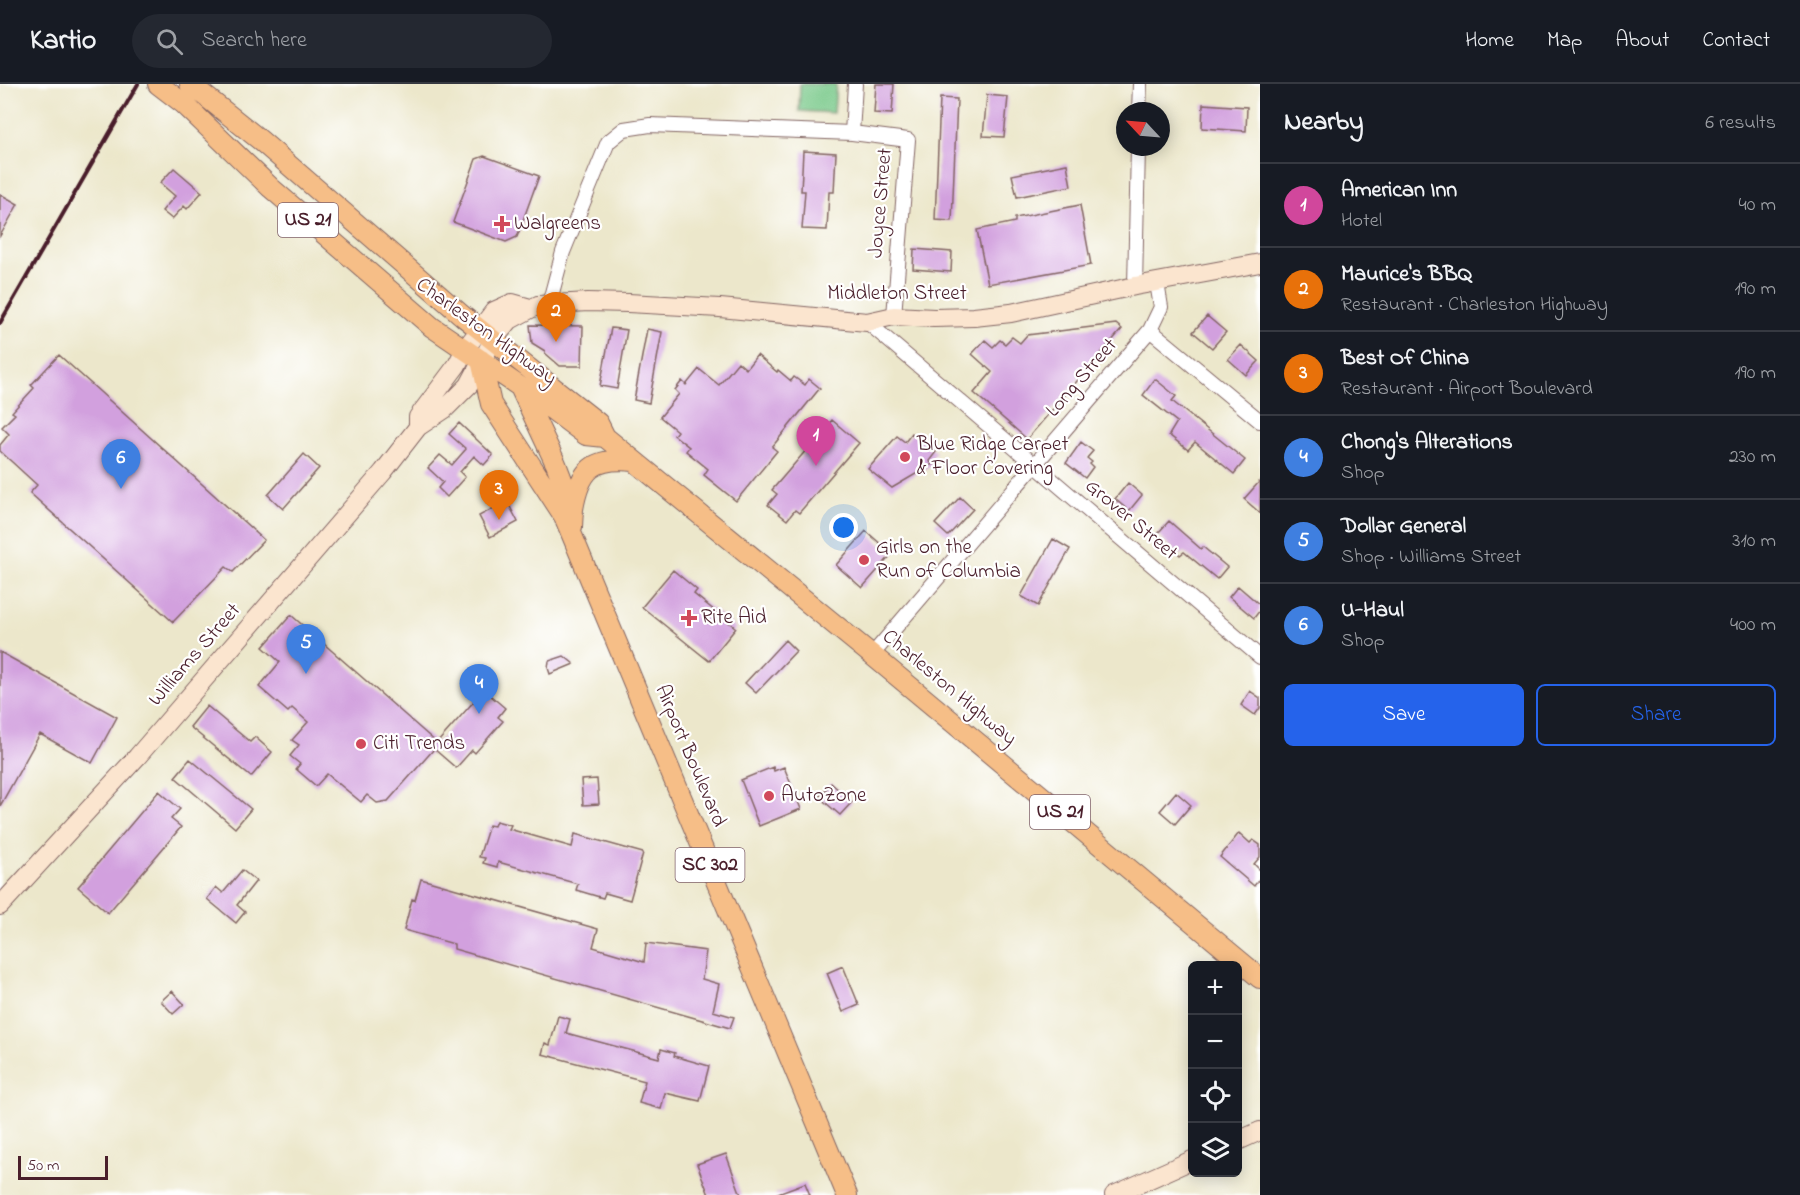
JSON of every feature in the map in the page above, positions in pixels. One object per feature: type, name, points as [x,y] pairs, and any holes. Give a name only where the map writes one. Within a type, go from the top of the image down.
[{"type":"main road","name":"Charleston Highway","points":[[158,84],[184,105],[271,188],[470,362],[520,387],[586,435],[605,437]]},
{"type":"main road","name":"Charleston Highway","points":[[190,84],[260,140],[487,335],[598,423],[605,437],[872,655],[1260,978]]},
{"type":"main road","name":"Airport Boulevard","points":[[487,335],[520,387],[556,464],[573,509],[572,536]]},
{"type":"main road","name":"Airport Boulevard","points":[[470,362],[491,404],[564,516],[847,1195]]},
{"type":"main road","points":[[573,509],[577,488],[585,473],[612,459],[634,461]]},
{"type":"street","points":[[852,133],[855,84]]},
{"type":"street","points":[[1139,102],[1140,84]]},
{"type":"street","name":"Joyce Street","points":[[549,304],[563,252],[608,142],[624,129],[651,125],[852,133],[908,140],[894,316]]},
{"type":"street","points":[[1135,286],[1138,156]]},
{"type":"street","name":"Middleton Street","points":[[470,362],[487,335],[494,311],[512,303],[530,308],[549,304],[628,303],[720,308],[867,322],[894,316],[974,317],[1011,313],[1135,286],[1260,263]]},
{"type":"street","name":"Long Street","points":[[872,655],[1150,330],[1161,307],[1157,283]]},
{"type":"street","name":"Grover Street","points":[[867,322],[1260,657]]},
{"type":"street","points":[[1150,330],[1260,421]]},
{"type":"street","name":"Williams Street","points":[[0,906],[144,748],[383,472],[418,427],[418,417],[470,362]]},
{"type":"street","points":[[1242,1139],[1260,1131]]},
{"type":"street","points":[[1114,1195],[1188,1162]]},
{"type":"green space","points":[[800,84],[836,84],[834,113],[799,111]]},
{"type":"building","points":[[876,84],[894,84],[892,114],[874,113]]},
{"type":"building","points":[[987,95],[1008,97],[1004,137],[983,136]]},
{"type":"building","points":[[940,98],[957,99],[952,221],[935,220]]},
{"type":"building","points":[[1203,104],[1247,107],[1246,131],[1202,128]]},
{"type":"building","points":[[803,151],[836,153],[834,192],[829,192],[827,230],[802,229],[805,191],[801,191]]},
{"type":"building","name":"Walgreens","points":[[484,156],[539,176],[517,237],[506,242],[453,222],[476,159]]},
{"type":"building","points":[[1067,164],[1071,186],[1017,197],[1012,175]]},
{"type":"building","points":[[174,168],[202,192],[187,209],[184,206],[172,219],[162,211],[175,196],[160,183]]},
{"type":"building","points":[[0,194],[18,204],[0,236]]},
{"type":"building","points":[[1080,205],[1091,265],[988,284],[977,230],[1015,222],[1015,218]]},
{"type":"building","points":[[914,249],[952,252],[951,272],[913,269]]},
{"type":"building","points":[[1207,316],[1226,332],[1212,348],[1193,332]]},
{"type":"building","points":[[1116,324],[1122,329],[1027,439],[974,393],[992,372],[972,354],[985,340],[993,347],[1000,340],[1005,344],[1012,337],[1020,343],[1027,335]]},
{"type":"building","points":[[530,325],[583,326],[582,366],[560,366],[545,351],[532,343]]},
{"type":"building","points":[[611,328],[627,330],[617,389],[600,386]]},
{"type":"building","points":[[647,329],[662,332],[649,403],[634,400]]},
{"type":"building","points":[[1241,345],[1259,361],[1246,375],[1228,359]]},
{"type":"building","points":[[59,355],[264,540],[233,572],[226,567],[173,622],[30,493],[37,485],[0,451],[0,445],[9,434],[2,427],[15,414],[12,412],[34,388],[31,385]]},
{"type":"building","points":[[757,355],[791,381],[794,377],[805,385],[809,379],[820,388],[772,447],[777,451],[736,501],[704,475],[708,469],[686,451],[689,447],[674,435],[677,431],[660,417],[679,394],[675,390],[682,381],[686,385],[699,369],[719,385],[738,362],[746,369]]},
{"type":"building","points":[[1155,379],[1176,396],[1172,401],[1245,460],[1234,474],[1195,442],[1188,450],[1169,435],[1177,422],[1143,395]]},
{"type":"building","points":[[832,420],[859,443],[799,513],[795,510],[787,520],[768,505],[777,494],[772,490]]},
{"type":"building","points":[[459,423],[493,455],[484,465],[474,456],[460,472],[465,477],[447,497],[438,488],[443,482],[428,468],[440,455],[452,465],[466,449],[449,434]]},
{"type":"building","name":"Blue Ridge Carpet & Floor Covering","points":[[912,433],[936,452],[929,461],[933,464],[892,488],[868,469],[897,436],[905,442]]},
{"type":"building","points":[[1081,442],[1093,451],[1087,458],[1092,462],[1090,464],[1093,467],[1085,478],[1066,463]]},
{"type":"building","points":[[304,454],[319,468],[283,509],[268,495]]},
{"type":"building","points":[[1260,481],[1260,513],[1244,499]]},
{"type":"building","points":[[1128,483],[1142,495],[1129,511],[1115,499]]},
{"type":"building","points":[[960,497],[973,509],[948,536],[935,524]]},
{"type":"building","points":[[507,501],[518,522],[490,537],[479,516]]},
{"type":"building","points":[[1169,521],[1201,549],[1203,547],[1227,567],[1217,579],[1184,552],[1180,555],[1157,534]]},
{"type":"building","name":"Girls on the Run of Columbia","points":[[866,531],[892,554],[862,588],[836,565]]},
{"type":"building","points":[[1053,539],[1070,549],[1038,606],[1021,596]]},
{"type":"building","name":"Rite Aid","points":[[673,570],[697,590],[694,594],[736,628],[709,661],[642,607]]},
{"type":"building","points":[[1238,586],[1260,605],[1260,610],[1254,618],[1229,597]]},
{"type":"building","points":[[291,615],[437,743],[484,690],[505,708],[498,717],[503,721],[475,753],[472,750],[456,768],[434,749],[388,801],[377,803],[367,795],[361,802],[327,774],[316,786],[296,769],[300,764],[290,756],[299,745],[292,740],[308,722],[292,708],[288,712],[259,687],[280,662],[263,647]]},
{"type":"building","points":[[785,640],[796,651],[756,693],[745,683]]},
{"type":"building","points":[[0,652],[117,717],[92,763],[40,734],[0,806]]},
{"type":"building","points":[[564,656],[574,664],[550,674],[549,661]]},
{"type":"building","points":[[1250,691],[1260,698],[1260,708],[1255,715],[1241,705]]},
{"type":"building","points":[[207,706],[250,742],[255,737],[272,752],[251,777],[190,727]]},
{"type":"building","points":[[190,759],[251,809],[235,828],[175,777]]},
{"type":"building","points":[[773,767],[774,771],[784,767],[801,809],[759,826],[741,780]]},
{"type":"building","points":[[597,779],[599,804],[583,805],[581,780]]},
{"type":"building","points":[[831,783],[852,802],[840,815],[819,797]]},
{"type":"building","points":[[159,791],[180,809],[171,819],[181,827],[108,913],[78,887]]},
{"type":"building","points":[[1176,792],[1191,805],[1175,824],[1160,811]]},
{"type":"building","points":[[496,821],[511,825],[509,829],[572,847],[575,834],[643,853],[630,900],[605,893],[603,898],[576,890],[578,884],[498,862],[497,867],[483,863],[485,858],[479,857],[489,825],[494,826]]},
{"type":"building","points":[[1239,833],[1250,843],[1253,840],[1260,845],[1260,857],[1254,864],[1260,870],[1260,878],[1254,886],[1220,857]]},
{"type":"building","points":[[242,870],[256,881],[237,905],[245,912],[236,923],[207,899],[216,887],[223,893]]},
{"type":"building","points":[[421,879],[598,929],[593,947],[644,962],[646,943],[706,951],[702,979],[719,984],[713,1011],[734,1017],[730,1028],[454,949],[454,944],[404,930],[412,899],[415,900]]},
{"type":"building","points":[[843,966],[859,1005],[843,1012],[827,973]]},
{"type":"building","points":[[172,991],[184,1004],[173,1014],[161,1001]]},
{"type":"building","points":[[558,1016],[570,1019],[566,1033],[659,1058],[661,1049],[675,1053],[674,1056],[709,1066],[700,1101],[665,1093],[661,1109],[639,1103],[645,1081],[542,1054],[545,1043],[550,1045]]},
{"type":"building","points":[[726,1154],[741,1195],[709,1195],[697,1164]]},
{"type":"building","points":[[805,1183],[810,1195],[775,1194]]},
{"type":"railway","points":[[0,323],[138,84]]},
{"type":"place","name":"Walgreens","points":[[502,224]]},
{"type":"place","name":"Maurice's BBQ","points":[[556,342]]},
{"type":"place","name":"Blue Ridge Carpet & Floor Covering","points":[[905,457]]},
{"type":"place","name":"American Inn","points":[[816,466]]},
{"type":"place","name":"U-Haul","points":[[121,489]]},
{"type":"place","name":"Best Of China","points":[[499,520]]},
{"type":"place","name":"Girls on the Run of Columbia","points":[[864,560]]},
{"type":"place","name":"Rite Aid","points":[[689,618]]},
{"type":"place","name":"Dollar General","points":[[306,674]]},
{"type":"place","name":"Chong's Alterations","points":[[479,714]]},
{"type":"place","name":"Citi Trends","points":[[361,744]]},
{"type":"place","name":"AutoZone","points":[[769,796]]}]
